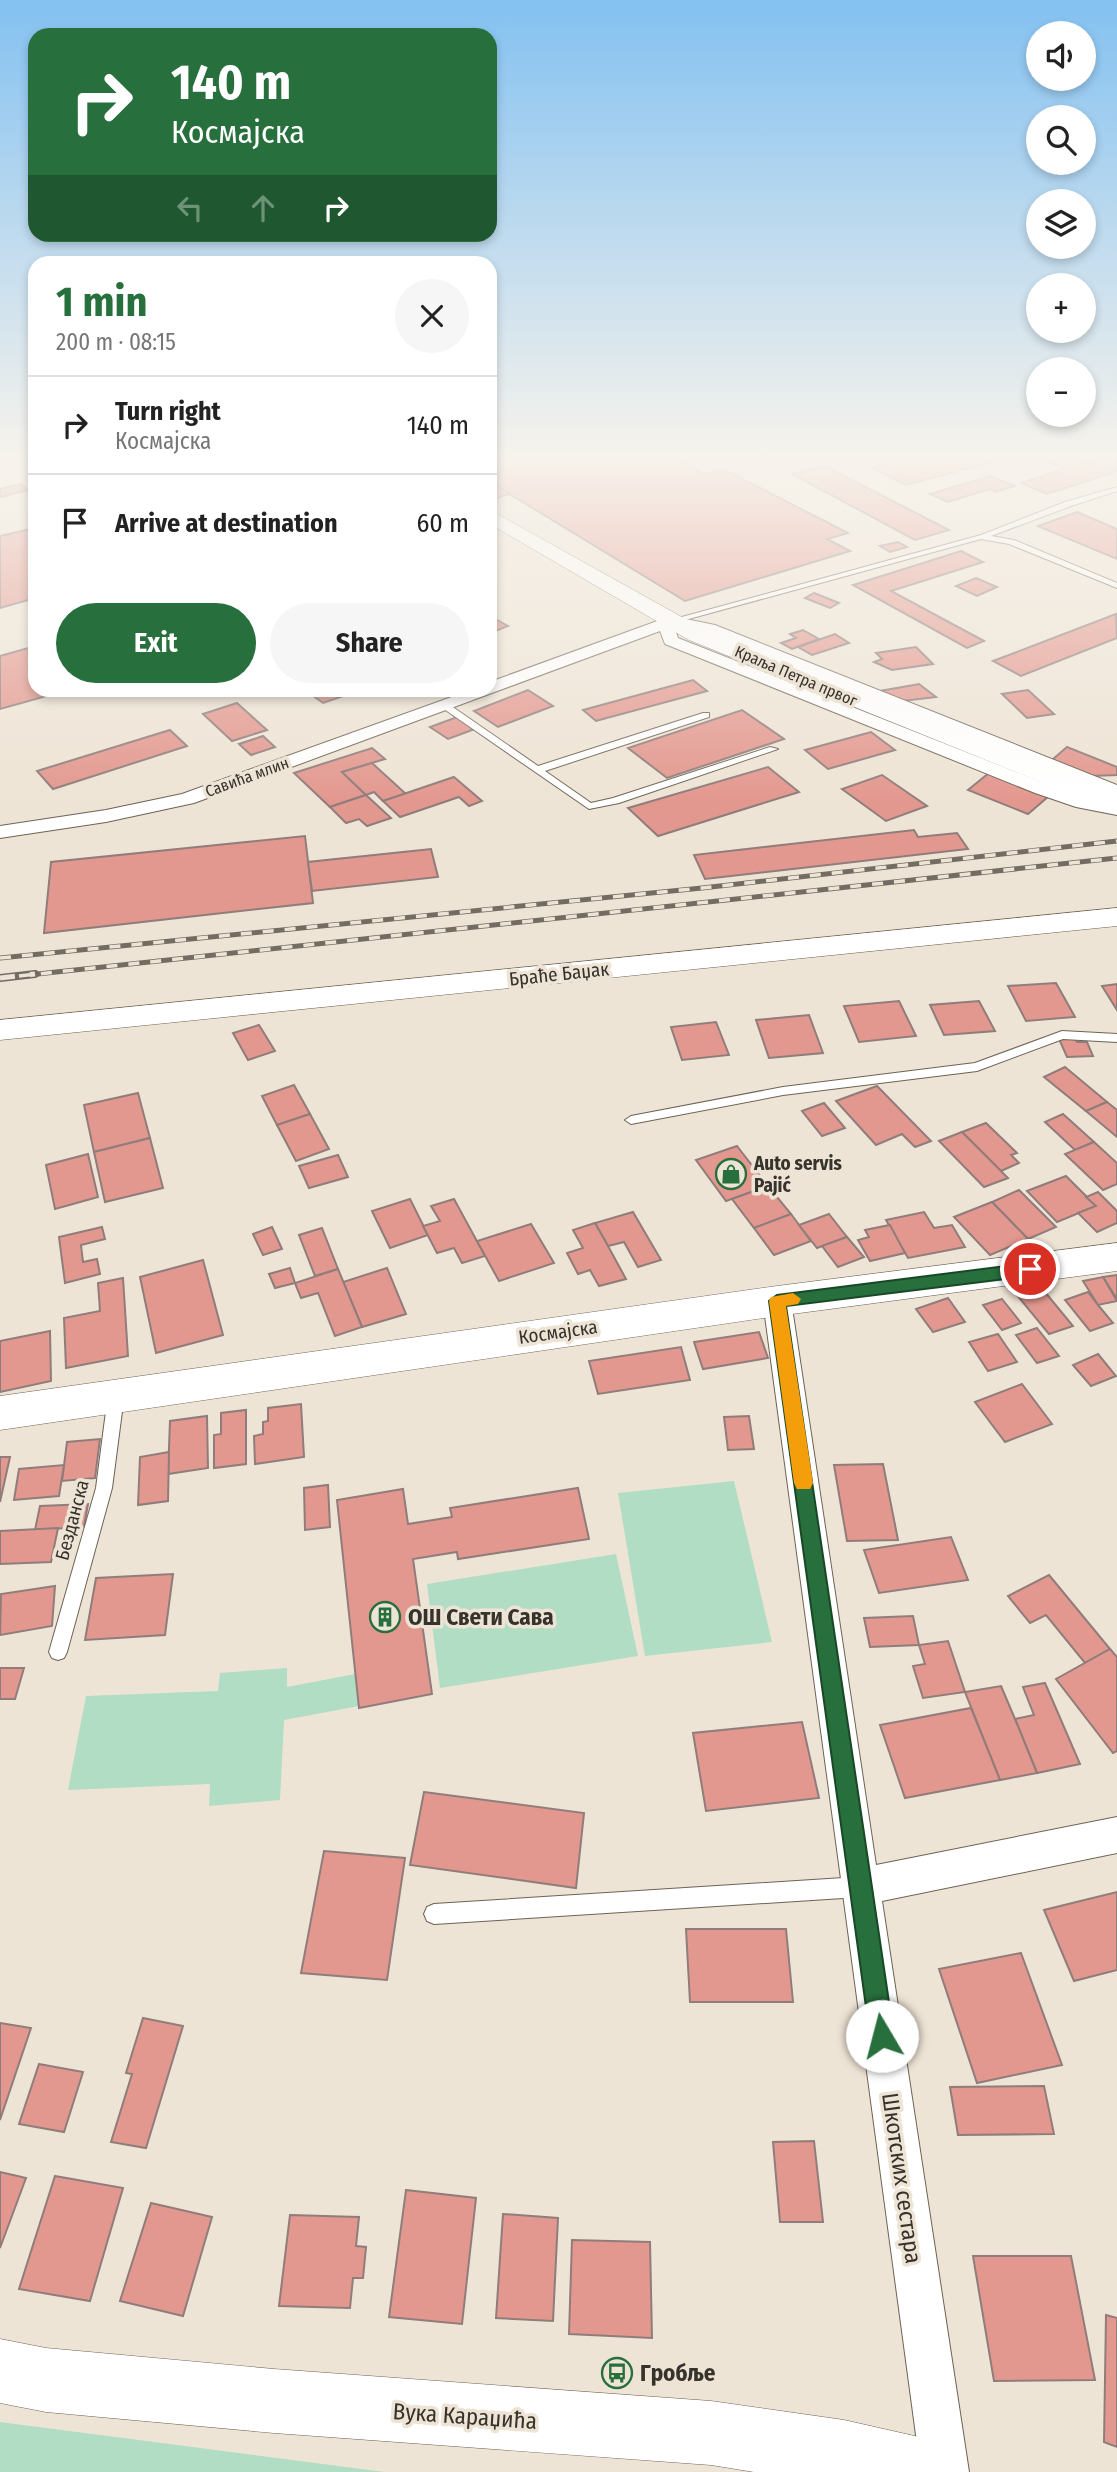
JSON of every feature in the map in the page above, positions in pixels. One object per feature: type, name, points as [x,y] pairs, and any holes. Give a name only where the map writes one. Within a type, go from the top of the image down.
[{"type":"main road","name":"Краља Петра првог","points":[[584,570],[697,635],[1117,807]]},
{"type":"main road","name":"Браће Баџак","points":[[0,1030],[1117,917]]},
{"type":"main road","name":"Космајска","points":[[0,1413],[777,1301],[1117,1257]]},
{"type":"main road","name":"Вука Караџића","points":[[0,2371],[46,2380],[288,2403],[711,2433],[844,2453],[928,2472]]},
{"type":"street","name":"Савића млин","points":[[497,685],[671,621]]},
{"type":"street","points":[[1117,792],[709,628],[671,621],[667,629],[671,641],[1042,789],[1083,803],[1117,807]]},
{"type":"street","name":"Савића млин","points":[[0,832],[106,816],[187,799],[465,697]]},
{"type":"street","name":"Шкотских сестара","points":[[777,1301],[945,2472]]},
{"type":"street","points":[[861,1887],[1117,1835]]},
{"type":"lane","points":[[671,621],[858,570]]},
{"type":"lane","points":[[1079,570],[1117,586]]},
{"type":"lane","points":[[444,705],[589,806],[615,801],[773,749]]},
{"type":"lane","points":[[537,769],[706,715]]},
{"type":"lane","points":[[631,1120],[783,1091],[977,1067],[1062,1035],[1117,1038]]},
{"type":"lane","name":"Безданска","points":[[58,1652],[104,1488],[116,1396]]},
{"type":"lane","points":[[434,1914],[861,1887]]},
{"type":"green space","points":[[734,1481],[772,1642],[645,1656],[618,1493]]},
{"type":"green space","points":[[616,1554],[638,1656],[440,1688],[427,1584]]},
{"type":"green space","points":[[287,1668],[287,1687],[355,1674],[359,1706],[284,1720],[280,1800],[209,1806],[210,1784],[68,1790],[86,1696],[218,1691],[220,1673]]},
{"type":"green space","points":[[0,2422],[384,2472],[0,2472]]},
{"type":"building","points":[[0,570],[28,570],[28,600],[0,608]]},
{"type":"building","points":[[635,570],[786,570],[685,601]]},
{"type":"building","points":[[900,570],[956,570],[891,591],[984,641],[967,648],[853,585]]},
{"type":"building","points":[[976,578],[997,587],[977,596],[956,586]]},
{"type":"building","points":[[814,593],[839,603],[830,608],[805,598]]},
{"type":"building","points":[[1116,614],[1117,638],[1021,676],[993,661]]},
{"type":"building","points":[[497,620],[508,626],[497,630]]},
{"type":"building","points":[[803,630],[819,639],[792,649],[781,643],[796,638],[790,634]]},
{"type":"building","points":[[835,634],[849,643],[812,655],[798,647]]},
{"type":"building","points":[[916,647],[933,664],[892,670],[874,662],[882,659],[876,653]]},
{"type":"building","points":[[28,648],[28,697],[43,697],[0,709],[0,656]]},
{"type":"building","points":[[693,680],[707,691],[596,721],[583,710]]},
{"type":"building","points":[[919,684],[936,697],[902,701],[880,691]]},
{"type":"building","points":[[528,690],[553,706],[498,727],[474,711]]},
{"type":"building","points":[[1028,690],[1054,714],[1027,718],[1002,694]]},
{"type":"building","points":[[315,697],[341,697],[323,703]]},
{"type":"building","points":[[237,703],[267,730],[232,741],[203,714]]},
{"type":"building","points":[[742,710],[784,739],[667,778],[628,748]]},
{"type":"building","points":[[457,717],[475,729],[448,739],[430,727]]},
{"type":"building","points":[[170,730],[187,746],[53,789],[37,771]]},
{"type":"building","points":[[871,732],[895,750],[828,769],[805,750]]},
{"type":"building","points":[[263,736],[275,747],[251,755],[239,744]]},
{"type":"building","points":[[1067,747],[1117,767],[1117,775],[1092,776],[1052,760]]},
{"type":"building","points":[[372,748],[385,759],[342,772],[366,795],[330,807],[294,773]]},
{"type":"building","points":[[372,763],[406,794],[383,801],[374,792],[366,795],[342,772]]},
{"type":"building","points":[[768,767],[799,792],[658,836],[628,808]]},
{"type":"building","points":[[989,773],[1049,796],[1028,814],[968,790]]},
{"type":"building","points":[[882,775],[927,806],[886,821],[842,789]]},
{"type":"building","points":[[454,777],[482,801],[469,806],[459,797],[400,817],[383,801]]},
{"type":"building","points":[[366,795],[391,818],[367,826],[359,819],[346,823],[330,807]]},
{"type":"building","points":[[914,830],[918,837],[957,833],[968,849],[705,879],[694,855]]},
{"type":"building","points":[[305,836],[313,903],[44,933],[51,862]]},
{"type":"building","points":[[431,849],[438,877],[312,891],[308,862]]},
{"type":"building","points":[[1056,983],[1075,1017],[1026,1021],[1008,986]]},
{"type":"building","points":[[1117,984],[1117,1010],[1102,986]]},
{"type":"building","points":[[899,1001],[916,1036],[859,1042],[844,1006]]},
{"type":"building","points":[[979,1001],[995,1031],[944,1035],[930,1005]]},
{"type":"building","points":[[809,1015],[823,1053],[769,1058],[756,1020]]},
{"type":"building","points":[[716,1022],[729,1055],[682,1060],[671,1027]]},
{"type":"building","points":[[259,1025],[275,1051],[248,1060],[233,1033]]},
{"type":"building","points":[[1075,1038],[1077,1042],[1087,1042],[1093,1056],[1067,1057],[1059,1039]]},
{"type":"building","points":[[1065,1067],[1107,1102],[1086,1111],[1044,1077]]},
{"type":"building","points":[[294,1085],[310,1114],[277,1125],[262,1096]]},
{"type":"building","points":[[877,1086],[931,1141],[915,1147],[902,1134],[876,1145],[836,1101]]},
{"type":"building","points":[[138,1093],[150,1138],[94,1152],[84,1105]]},
{"type":"building","points":[[1107,1102],[1117,1110],[1117,1137],[1086,1111]]},
{"type":"building","points":[[824,1103],[845,1128],[822,1136],[802,1111]]},
{"type":"building","points":[[310,1114],[329,1149],[296,1161],[277,1125]]},
{"type":"building","points":[[1063,1114],[1094,1142],[1075,1150],[1045,1122]]},
{"type":"building","points":[[986,1123],[1017,1153],[1011,1155],[1019,1163],[1001,1171],[962,1132]]},
{"type":"building","points":[[962,1132],[1008,1178],[984,1187],[939,1141]]},
{"type":"building","points":[[150,1138],[163,1188],[105,1202],[94,1152]]},
{"type":"building","points":[[1094,1142],[1117,1163],[1117,1184],[1103,1190],[1065,1154]]},
{"type":"building","points":[[737,1146],[768,1186],[726,1201],[696,1160]]},
{"type":"building","points":[[88,1154],[98,1197],[55,1209],[46,1165]]},
{"type":"building","points":[[338,1155],[348,1177],[309,1188],[299,1166]]},
{"type":"building","points":[[1066,1176],[1096,1206],[1057,1222],[1027,1191]]},
{"type":"building","points":[[768,1186],[791,1214],[754,1228],[732,1199]]},
{"type":"building","points":[[1019,1190],[1056,1227],[1028,1239],[992,1202]]},
{"type":"building","points":[[1098,1192],[1117,1211],[1117,1223],[1097,1232],[1078,1213],[1096,1206],[1086,1197]]},
{"type":"building","points":[[410,1199],[428,1235],[390,1248],[372,1211]]},
{"type":"building","points":[[454,1199],[485,1256],[462,1263],[454,1248],[437,1253],[423,1226],[440,1221],[431,1206]]},
{"type":"building","points":[[992,1202],[1028,1239],[990,1255],[954,1217]]},
{"type":"building","points":[[633,1212],[661,1260],[638,1267],[624,1242],[608,1246],[595,1223]]},
{"type":"building","points":[[924,1212],[934,1228],[952,1225],[965,1247],[908,1258],[886,1220]]},
{"type":"building","points":[[791,1214],[811,1241],[774,1255],[754,1228]]},
{"type":"building","points":[[829,1214],[847,1237],[817,1248],[799,1225]]},
{"type":"building","points":[[595,1223],[626,1279],[599,1286],[590,1270],[578,1274],[567,1253],[583,1248],[573,1230]]},
{"type":"building","points":[[531,1224],[554,1263],[499,1281],[477,1241]]},
{"type":"building","points":[[890,1225],[905,1253],[870,1261],[858,1240],[869,1237],[865,1230]]},
{"type":"building","points":[[102,1227],[105,1239],[81,1245],[83,1262],[97,1259],[100,1274],[65,1283],[59,1237]]},
{"type":"building","points":[[272,1227],[282,1249],[263,1255],[253,1234]]},
{"type":"building","points":[[322,1228],[338,1269],[315,1276],[299,1235]]},
{"type":"building","points":[[847,1237],[864,1257],[838,1267],[822,1246]]},
{"type":"building","points":[[203,1260],[223,1335],[156,1353],[140,1277]]},
{"type":"building","points":[[290,1268],[295,1283],[275,1288],[269,1274]]},
{"type":"building","points":[[387,1268],[406,1314],[362,1327],[343,1282]]},
{"type":"building","points":[[338,1269],[362,1327],[335,1336],[318,1293],[301,1298],[295,1283]]},
{"type":"building","points":[[1117,1275],[1117,1299],[1103,1277]]},
{"type":"building","points":[[1103,1277],[1117,1301],[1098,1305],[1083,1281]]},
{"type":"building","points":[[123,1278],[128,1356],[66,1368],[64,1318],[100,1311],[98,1283]]},
{"type":"building","points":[[1040,1286],[1073,1326],[1049,1334],[1016,1294]]},
{"type":"building","points":[[1088,1292],[1113,1323],[1090,1331],[1065,1300]]},
{"type":"building","points":[[948,1298],[965,1322],[933,1332],[916,1309]]},
{"type":"building","points":[[1002,1299],[1021,1323],[1002,1330],[983,1305]]},
{"type":"building","points":[[1037,1328],[1059,1356],[1037,1363],[1016,1335]]},
{"type":"building","points":[[50,1331],[51,1381],[0,1392],[0,1341]]},
{"type":"building","points":[[759,1332],[768,1358],[703,1369],[694,1342]]},
{"type":"building","points":[[998,1334],[1017,1362],[988,1371],[969,1342]]},
{"type":"building","points":[[681,1347],[690,1380],[598,1394],[589,1361]]},
{"type":"building","points":[[1098,1354],[1116,1376],[1091,1386],[1073,1365]]},
{"type":"building","points":[[1022,1384],[1052,1424],[1005,1442],[975,1402]]},
{"type":"building","points":[[301,1404],[304,1457],[255,1464],[254,1436],[263,1434],[263,1422],[268,1421],[268,1408]]},
{"type":"building","points":[[246,1410],[246,1464],[214,1468],[214,1435],[221,1434],[221,1413]]},
{"type":"building","points":[[207,1416],[208,1468],[168,1474],[170,1421]]},
{"type":"building","points":[[749,1416],[754,1449],[728,1450],[724,1417]]},
{"type":"building","points":[[100,1439],[95,1478],[62,1481],[67,1442]]},
{"type":"building","points":[[169,1452],[168,1501],[138,1505],[140,1457]]},
{"type":"building","points":[[0,1457],[10,1457],[0,1502]]},
{"type":"building","points":[[883,1464],[898,1540],[847,1541],[834,1465]]},
{"type":"building","points":[[64,1465],[59,1496],[14,1500],[19,1469]]},
{"type":"building","points":[[328,1485],[330,1527],[305,1530],[304,1488]]},
{"type":"building","name":"ОШ Свети Сава","points":[[578,1488],[589,1539],[458,1559],[457,1552],[413,1559],[432,1694],[359,1708],[337,1500],[403,1489],[408,1524],[452,1517],[450,1508]]},
{"type":"building","points":[[88,1504],[84,1527],[35,1530],[40,1506]]},
{"type":"building","points":[[58,1528],[51,1562],[0,1564],[0,1531]]},
{"type":"building","points":[[951,1537],[968,1580],[879,1593],[864,1550]]},
{"type":"building","points":[[173,1574],[165,1635],[85,1640],[96,1578]]},
{"type":"building","points":[[1049,1575],[1110,1649],[1085,1663],[1046,1615],[1030,1623],[1008,1596]]},
{"type":"building","points":[[55,1586],[52,1626],[0,1635],[1,1594]]},
{"type":"building","points":[[913,1616],[919,1645],[870,1647],[864,1618]]},
{"type":"building","points":[[948,1641],[965,1692],[923,1698],[913,1666],[925,1664],[919,1645]]},
{"type":"building","points":[[1110,1649],[1117,1657],[1117,1751],[1113,1753],[1056,1679]]},
{"type":"building","points":[[0,1668],[24,1668],[15,1699],[0,1699]]},
{"type":"building","points":[[1045,1683],[1080,1764],[1037,1773],[1015,1719],[1034,1715],[1023,1687]]},
{"type":"building","points":[[1001,1686],[1037,1773],[1000,1780],[965,1692]]},
{"type":"building","points":[[971,1708],[1000,1780],[905,1798],[880,1725]]},
{"type":"building","points":[[802,1722],[819,1798],[706,1811],[693,1733]]},
{"type":"building","points":[[424,1792],[584,1813],[576,1888],[410,1865]]},
{"type":"building","points":[[324,1851],[405,1858],[387,1980],[301,1973]]},
{"type":"building","points":[[1117,1892],[1117,1970],[1074,1981],[1044,1910]]},
{"type":"building","points":[[686,1929],[786,1929],[793,2002],[690,2002]]},
{"type":"building","points":[[1021,1953],[1062,2065],[977,2083],[939,1969]]},
{"type":"building","points":[[143,2018],[183,2026],[146,2148],[111,2142],[132,2074],[126,2073]]},
{"type":"building","points":[[0,2023],[31,2028],[0,2120]]},
{"type":"building","points":[[39,2064],[83,2072],[64,2132],[19,2124]]},
{"type":"building","points":[[1044,2086],[1054,2134],[958,2135],[950,2087]]},
{"type":"building","points":[[814,2141],[823,2222],[780,2222],[773,2142]]},
{"type":"building","points":[[0,2172],[26,2178],[0,2248]]},
{"type":"building","points":[[55,2176],[123,2188],[90,2301],[19,2289]]},
{"type":"building","points":[[406,2190],[476,2198],[462,2324],[389,2317]]},
{"type":"building","points":[[151,2203],[212,2217],[183,2316],[120,2301]]},
{"type":"building","points":[[503,2214],[558,2218],[553,2321],[496,2318]]},
{"type":"building","points":[[290,2215],[359,2217],[356,2246],[366,2247],[363,2278],[353,2278],[350,2308],[279,2306]]},
{"type":"building","points":[[572,2240],[650,2242],[652,2338],[569,2334]]},
{"type":"building","points":[[973,2256],[1071,2256],[1095,2380],[994,2381]]},
{"type":"building","points":[[1106,2315],[1117,2318],[1117,2447],[1104,2442]]},
{"type":"railway","points":[[0,958],[702,888],[1117,841]]},
{"type":"railway","points":[[19,976],[1117,858]]},
{"type":"railway","points":[[0,978],[35,974]]},
{"type":"slow traffic","points":[[793,1299],[777,1301],[803,1483]]},
{"type":"place","name":"Auto servis Pajić","points":[[731,1174]]},
{"type":"place","name":"ОШ Свети Сава","points":[[385,1617]]},
{"type":"place","name":"Гробље","points":[[617,2373]]},
{"type":"route","points":[[882,2036],[777,1301],[1030,1269]]}]
